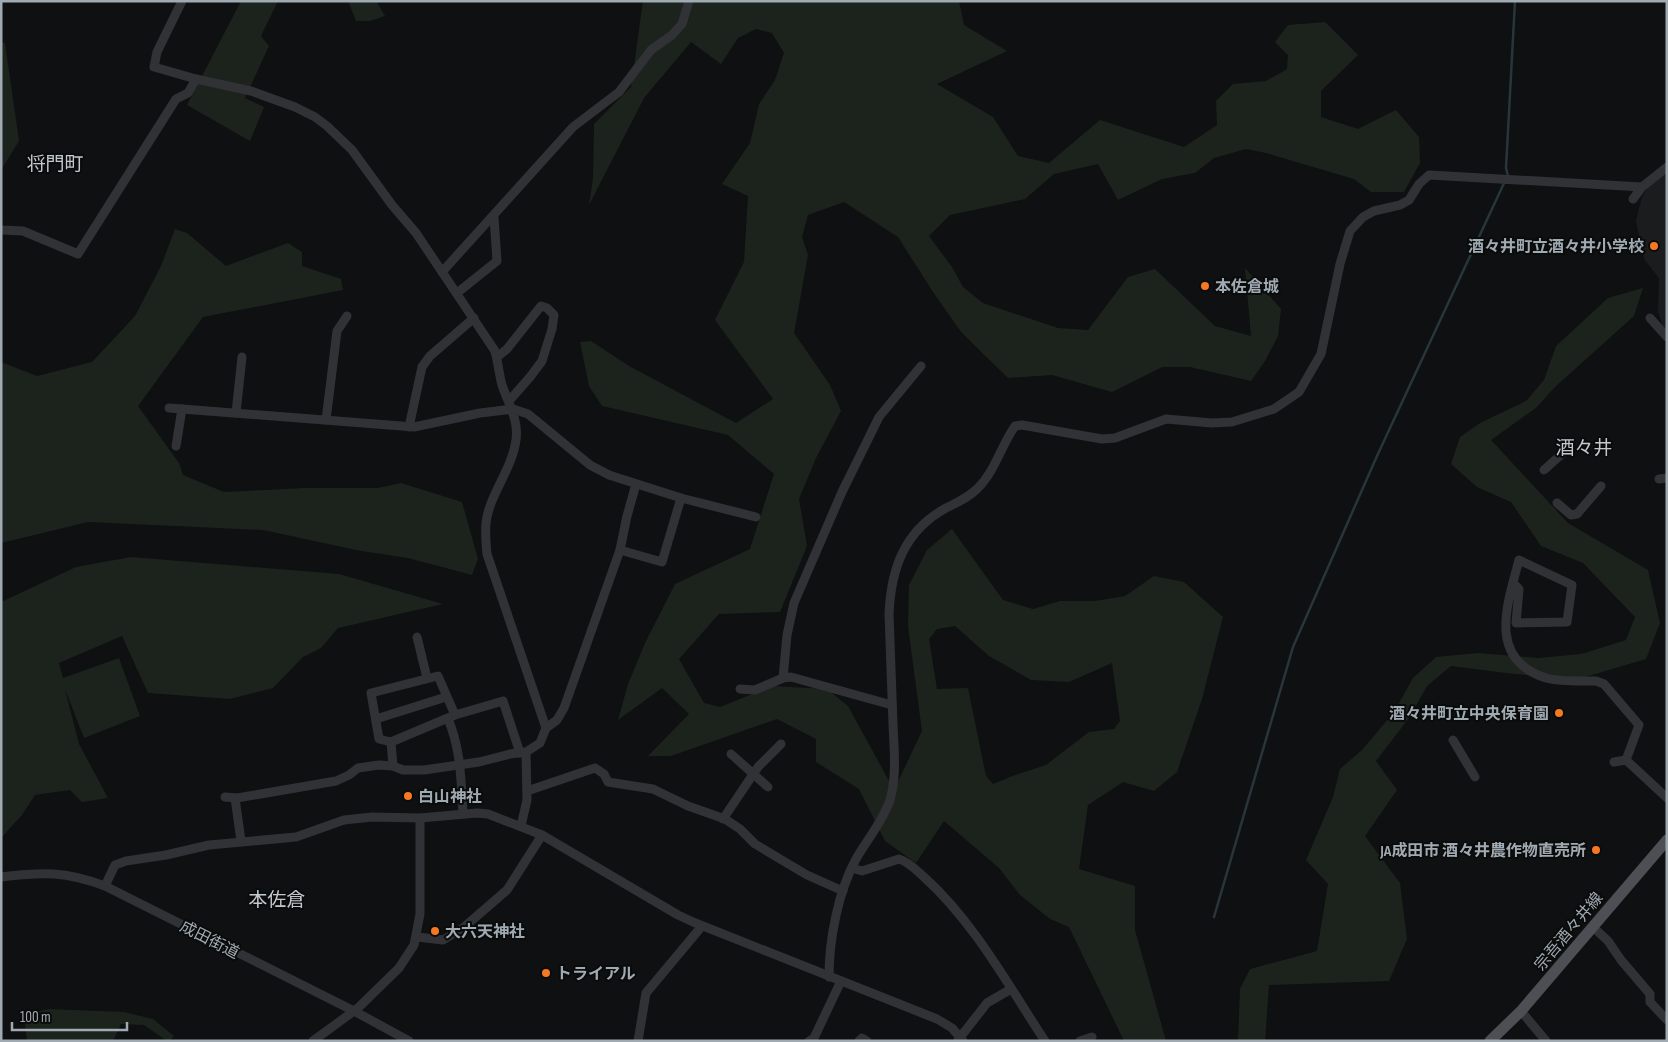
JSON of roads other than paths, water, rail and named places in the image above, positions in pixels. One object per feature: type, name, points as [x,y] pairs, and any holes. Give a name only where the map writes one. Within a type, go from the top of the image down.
[{"type":"main road","name":"宗吾酒々井線","points":[[1490,1041],[1521,1011],[1667,840]]},
{"type":"street","points":[[182,1],[157,52],[154,66],[196,79],[251,91],[294,107],[315,117],[327,126],[352,150],[392,205],[416,233],[490,342],[497,357],[502,384],[511,405],[517,438],[513,457],[491,505],[486,522],[487,554],[546,728]]},
{"type":"street","points":[[442,272],[574,127],[619,92],[650,50],[672,35],[682,24],[689,1]]},
{"type":"street","points":[[1,230],[23,231],[78,254],[176,99],[188,93],[196,79]]},
{"type":"street","points":[[1633,199],[1642,187],[1667,167]]},
{"type":"street","points":[[829,977],[835,921],[843,891],[852,868],[876,828],[890,798],[894,766],[890,600],[893,575],[908,544],[920,528],[946,508],[965,500],[979,488],[990,473],[1015,426],[1022,425],[1102,439],[1115,438],[1166,418],[1212,423],[1232,422],[1266,412],[1284,403],[1299,392],[1321,354],[1342,257],[1350,231],[1363,217],[1374,210],[1400,206],[1409,200],[1419,184],[1429,175],[1642,187]]},
{"type":"street","points":[[456,293],[497,261],[494,216]]},
{"type":"street","points":[[169,408],[409,427],[480,413],[511,405],[542,361],[552,330],[554,315],[541,306],[507,349],[497,357]]},
{"type":"street","points":[[326,420],[337,331],[348,316]]},
{"type":"street","points":[[409,427],[422,366],[430,356],[474,318]]},
{"type":"street","points":[[1650,318],[1667,338]]},
{"type":"street","points":[[236,413],[242,357]]},
{"type":"street","points":[[782,678],[787,635],[794,603],[842,492],[879,417],[921,366]]},
{"type":"street","points":[[511,405],[528,414],[590,465],[609,475],[681,498],[756,517]]},
{"type":"street","points":[[176,446],[182,409]]},
{"type":"street","points":[[1544,470],[1564,452]]},
{"type":"street","points":[[225,797],[236,798],[336,781],[358,768],[393,766],[403,770],[424,770],[460,766],[523,752],[540,743],[546,728],[557,720],[564,708],[620,550],[636,484]]},
{"type":"street","points":[[1557,503],[1571,515],[1577,514],[1600,486]]},
{"type":"street","points":[[620,550],[662,562],[681,498]]},
{"type":"street","points":[[1513,583],[1519,590],[1516,623],[1567,622],[1572,584],[1518,560],[1513,583],[1505,626],[1511,652],[1531,672],[1548,679],[1604,684],[1639,725],[1626,760]]},
{"type":"street","points":[[417,637],[427,678]]},
{"type":"street","points":[[464,813],[460,766],[451,717],[438,676],[371,693],[379,739],[391,742],[451,717],[503,701],[523,752],[527,800],[521,826]]},
{"type":"street","points":[[740,689],[755,690],[782,678],[791,677],[892,705]]},
{"type":"street","points":[[376,719],[446,697]]},
{"type":"street","points":[[1452,740],[1475,777]]},
{"type":"street","points":[[391,742],[393,766]]},
{"type":"street","points":[[723,819],[758,767],[781,744]]},
{"type":"street","points":[[731,754],[768,787]]},
{"type":"street","points":[[1614,762],[1626,760]]},
{"type":"street","points":[[1626,760],[1667,798]]},
{"type":"street","points":[[527,791],[595,768],[604,774],[608,782],[653,789],[688,806],[723,819],[740,828],[755,844],[807,875],[843,891]]},
{"type":"street","points":[[236,798],[241,842]]},
{"type":"street","points":[[105,886],[115,865],[126,861],[166,855],[209,845],[296,837],[344,820],[372,817],[420,818],[464,813],[488,814],[542,835],[678,915],[937,1019],[952,1028],[960,1039],[987,1003],[1011,989]]},
{"type":"street","points":[[313,1041],[354,1011],[398,968],[414,945],[420,914],[420,818]]},
{"type":"street","points":[[417,937],[443,940],[463,928],[507,890],[542,835]]},
{"type":"street","points":[[852,868],[862,872],[894,860],[905,860],[943,894],[979,941],[1045,1041]]},
{"type":"street","name":"成田街道","points":[[1,877],[30,874],[62,874],[82,877],[105,886],[354,1011],[409,1041]]},
{"type":"street","points":[[638,1041],[646,993],[702,926]]},
{"type":"street","points":[[1593,927],[1608,941],[1621,960],[1650,994],[1650,1002],[1667,1020]]},
{"type":"street","points":[[808,1041],[814,1038],[841,981]]},
{"type":"street","points":[[1521,1011],[1546,1041]]},
{"type":"street","points":[[1080,1041],[1092,1036]]},
{"type":"street","points":[[859,1041],[862,1038],[867,1041]]},
{"type":"waterway","points":[[1508,176],[1506,168],[1515,1]]},
{"type":"waterway","points":[[1214,917],[1293,647],[1377,456],[1505,181]]},
{"type":"place","name":"酒々井町立酒々井小学校","points":[[1654,246]]},
{"type":"place","name":"本佐倉城","points":[[1205,286]]},
{"type":"place","name":"酒々井町立中央保育園","points":[[1559,713]]},
{"type":"place","name":"白山神社","points":[[408,796]]},
{"type":"place","name":"JA成田市 酒々井農作物直売所","points":[[1596,850]]},
{"type":"place","name":"大六天神社","points":[[435,931]]},
{"type":"place","name":"トライアル","points":[[546,973]]},
{"type":"district","name":"将門町","points":[[55,163]]},
{"type":"district","name":"酒々井","points":[[1584,447]]},
{"type":"district","name":"本佐倉","points":[[277,899]]}]
